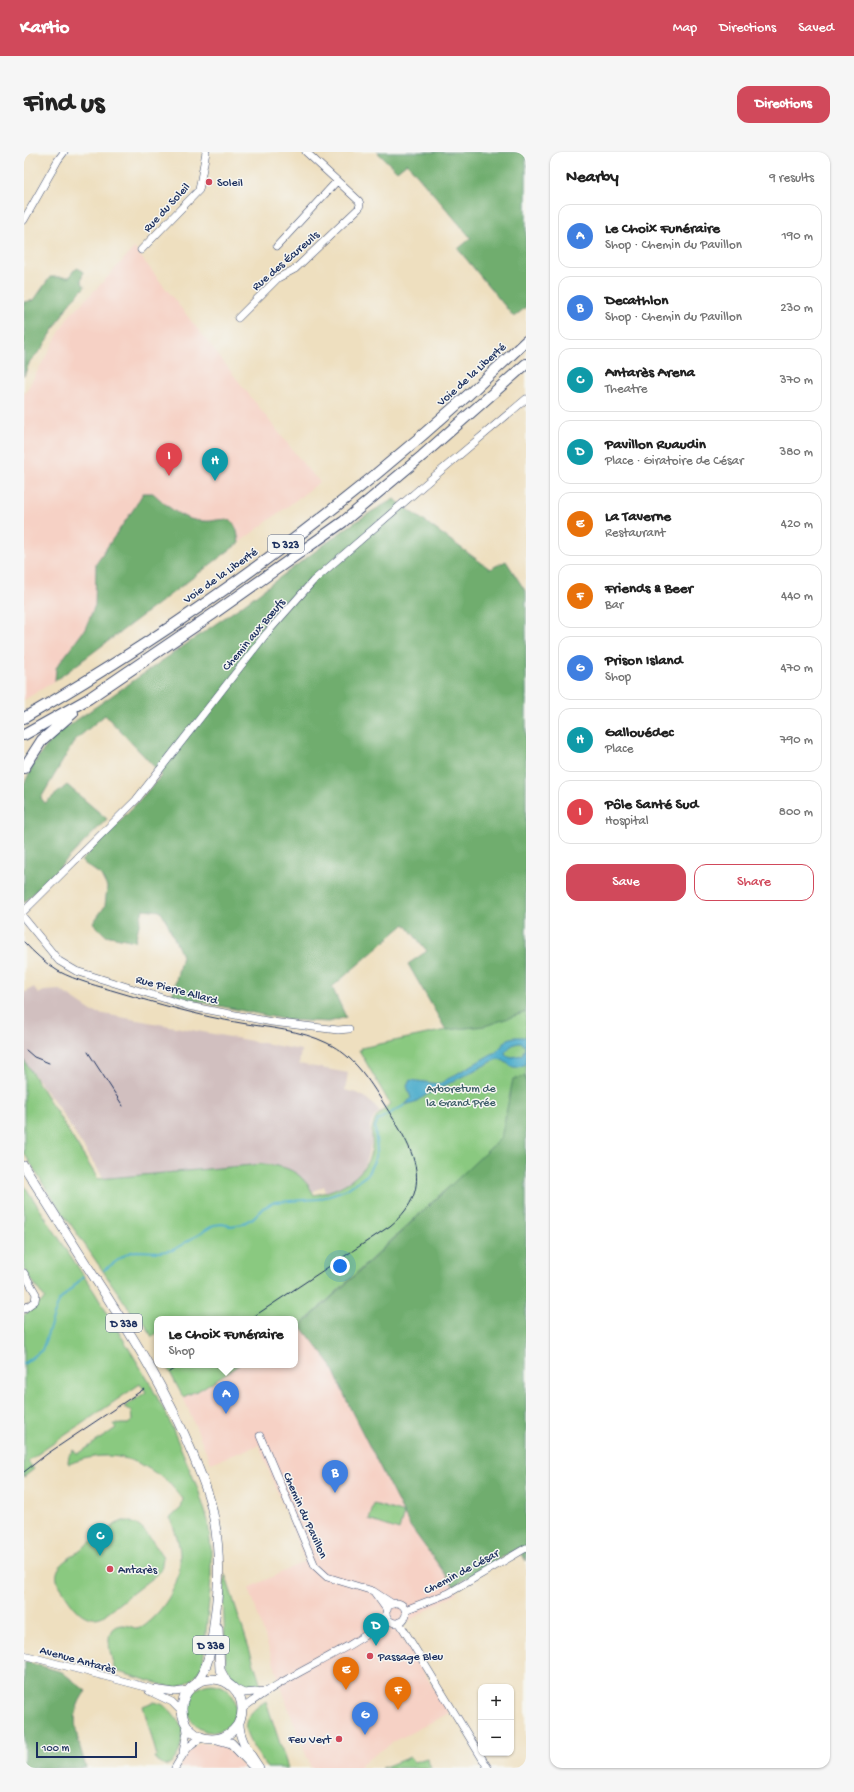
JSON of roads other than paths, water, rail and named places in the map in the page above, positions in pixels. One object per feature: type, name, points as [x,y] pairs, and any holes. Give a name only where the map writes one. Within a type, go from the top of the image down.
[{"type":"highway","name":"Voie de la Liberté","points":[[24,718],[161,633],[248,573],[337,505],[416,440],[526,341]]},
{"type":"highway","name":"D 323","points":[[24,735],[88,699],[214,614],[342,522],[422,456],[526,364]]},
{"type":"highway","points":[[24,768],[42,740],[88,699]]},
{"type":"main road","name":"D 338","points":[[24,1166],[144,1357],[166,1397],[188,1444],[206,1490],[216,1527],[218,1558],[217,1605],[219,1664],[222,1674],[231,1686]]},
{"type":"main road","name":"D 338","points":[[196,1683],[203,1675],[208,1663],[217,1605]]},
{"type":"main road","points":[[256,1768],[231,1743],[217,1739],[203,1738],[194,1733],[186,1725],[182,1712],[183,1699],[188,1690],[196,1683],[212,1678],[231,1686],[240,1698],[242,1709],[239,1721],[239,1731],[242,1741],[259,1768]]},
{"type":"main road","points":[[217,1739],[230,1733],[239,1721]]},
{"type":"street","points":[[24,220],[64,152]]},
{"type":"street","name":"Rue du Soleil","points":[[141,250],[199,190],[206,152]]},
{"type":"street","name":"Rue des Écureuils","points":[[238,318],[278,278],[295,269],[359,208],[360,201],[306,152]]},
{"type":"street","points":[[277,246],[337,180]]},
{"type":"street","name":"Chemin aux Bœufs","points":[[24,911],[136,800],[266,634],[313,581],[526,399]]},
{"type":"street","name":"Rue Pierre Allard","points":[[24,918],[59,961],[92,976],[188,1006],[272,1022],[338,1030],[349,1029]]},
{"type":"street","points":[[24,1273],[36,1294],[35,1301],[24,1309]]},
{"type":"street","name":"Chemin du Pavillon","points":[[260,1436],[315,1566],[327,1577],[373,1590],[393,1604]]},
{"type":"street","name":"Chemin de César","points":[[405,1610],[449,1592],[526,1548]]},
{"type":"street","points":[[373,1590],[387,1610],[388,1619]]},
{"type":"street","points":[[387,1610],[393,1604],[401,1605],[405,1610],[405,1617],[400,1622],[393,1622],[388,1619]]},
{"type":"street","points":[[242,1709],[282,1682],[354,1643],[388,1619]]},
{"type":"street","points":[[400,1622],[488,1768]]},
{"type":"street","name":"Avenue Antarès","points":[[24,1655],[126,1683],[168,1692],[188,1690]]},
{"type":"street","name":"Avenue Antarès","points":[[126,1683],[172,1702],[182,1712]]},
{"type":"street","points":[[231,1686],[244,1693],[269,1690]]},
{"type":"street","points":[[183,1754],[187,1732],[186,1725]]},
{"type":"street","points":[[175,1768],[183,1754],[193,1742],[203,1738]]},
{"type":"water","points":[[514,1037],[526,1037],[526,1064],[512,1067],[504,1061],[497,1059],[415,1102],[405,1105],[411,1098],[407,1086],[410,1080],[439,1084],[497,1051],[508,1039]],"holes":[[[518,1043],[524,1045],[525,1048],[522,1055],[512,1057],[506,1055],[505,1052],[510,1047]]]},
{"type":"waterway","points":[[104,1270],[128,1253],[136,1251],[160,1252],[173,1250],[214,1225],[222,1224],[231,1226],[242,1224],[253,1218],[263,1208],[275,1202],[319,1199],[347,1189],[367,1175],[374,1161],[377,1150],[375,1127],[378,1120],[405,1105]]},
{"type":"waterway","points":[[24,1364],[42,1350],[59,1301],[83,1277]]},
{"type":"tram line","points":[[24,942],[49,965],[73,978],[194,1013],[225,1020],[296,1032],[327,1043],[337,1048],[353,1061],[394,1119],[410,1150],[415,1165],[416,1181],[413,1196],[405,1211],[390,1226],[255,1316]]},
{"type":"tram line","points":[[26,1050],[34,1057],[49,1063]]},
{"type":"tram line","points":[[88,1052],[123,1106]]},
{"type":"tram line","points":[[169,1372],[175,1368]]},
{"type":"tram line","points":[[24,1472],[47,1454],[144,1389]]},
{"type":"place","name":"Soleil","points":[[209,182]]},
{"type":"place","name":"Pôle Santé Sud","points":[[169,476]]},
{"type":"place","name":"Gallouédec","points":[[215,481]]},
{"type":"place","name":"Le Choix Funéraire","points":[[226,1414]]},
{"type":"place","name":"Decathlon","points":[[335,1493]]},
{"type":"place","name":"Antarès Arena","points":[[100,1556]]},
{"type":"place","name":"Antarès","points":[[110,1569]]},
{"type":"place","name":"Pavillon Ruaudin","points":[[376,1646]]},
{"type":"place","name":"Passage Bleu","points":[[370,1656]]},
{"type":"place","name":"La Taverne","points":[[346,1690]]},
{"type":"place","name":"Friends & Beer","points":[[398,1710]]},
{"type":"place","name":"Prison Island","points":[[365,1735]]},
{"type":"place","name":"Feu Vert","points":[[339,1739]]},
{"type":"park label","name":"Arboretum de la Grand Prée","points":[[461,1095]]}]
